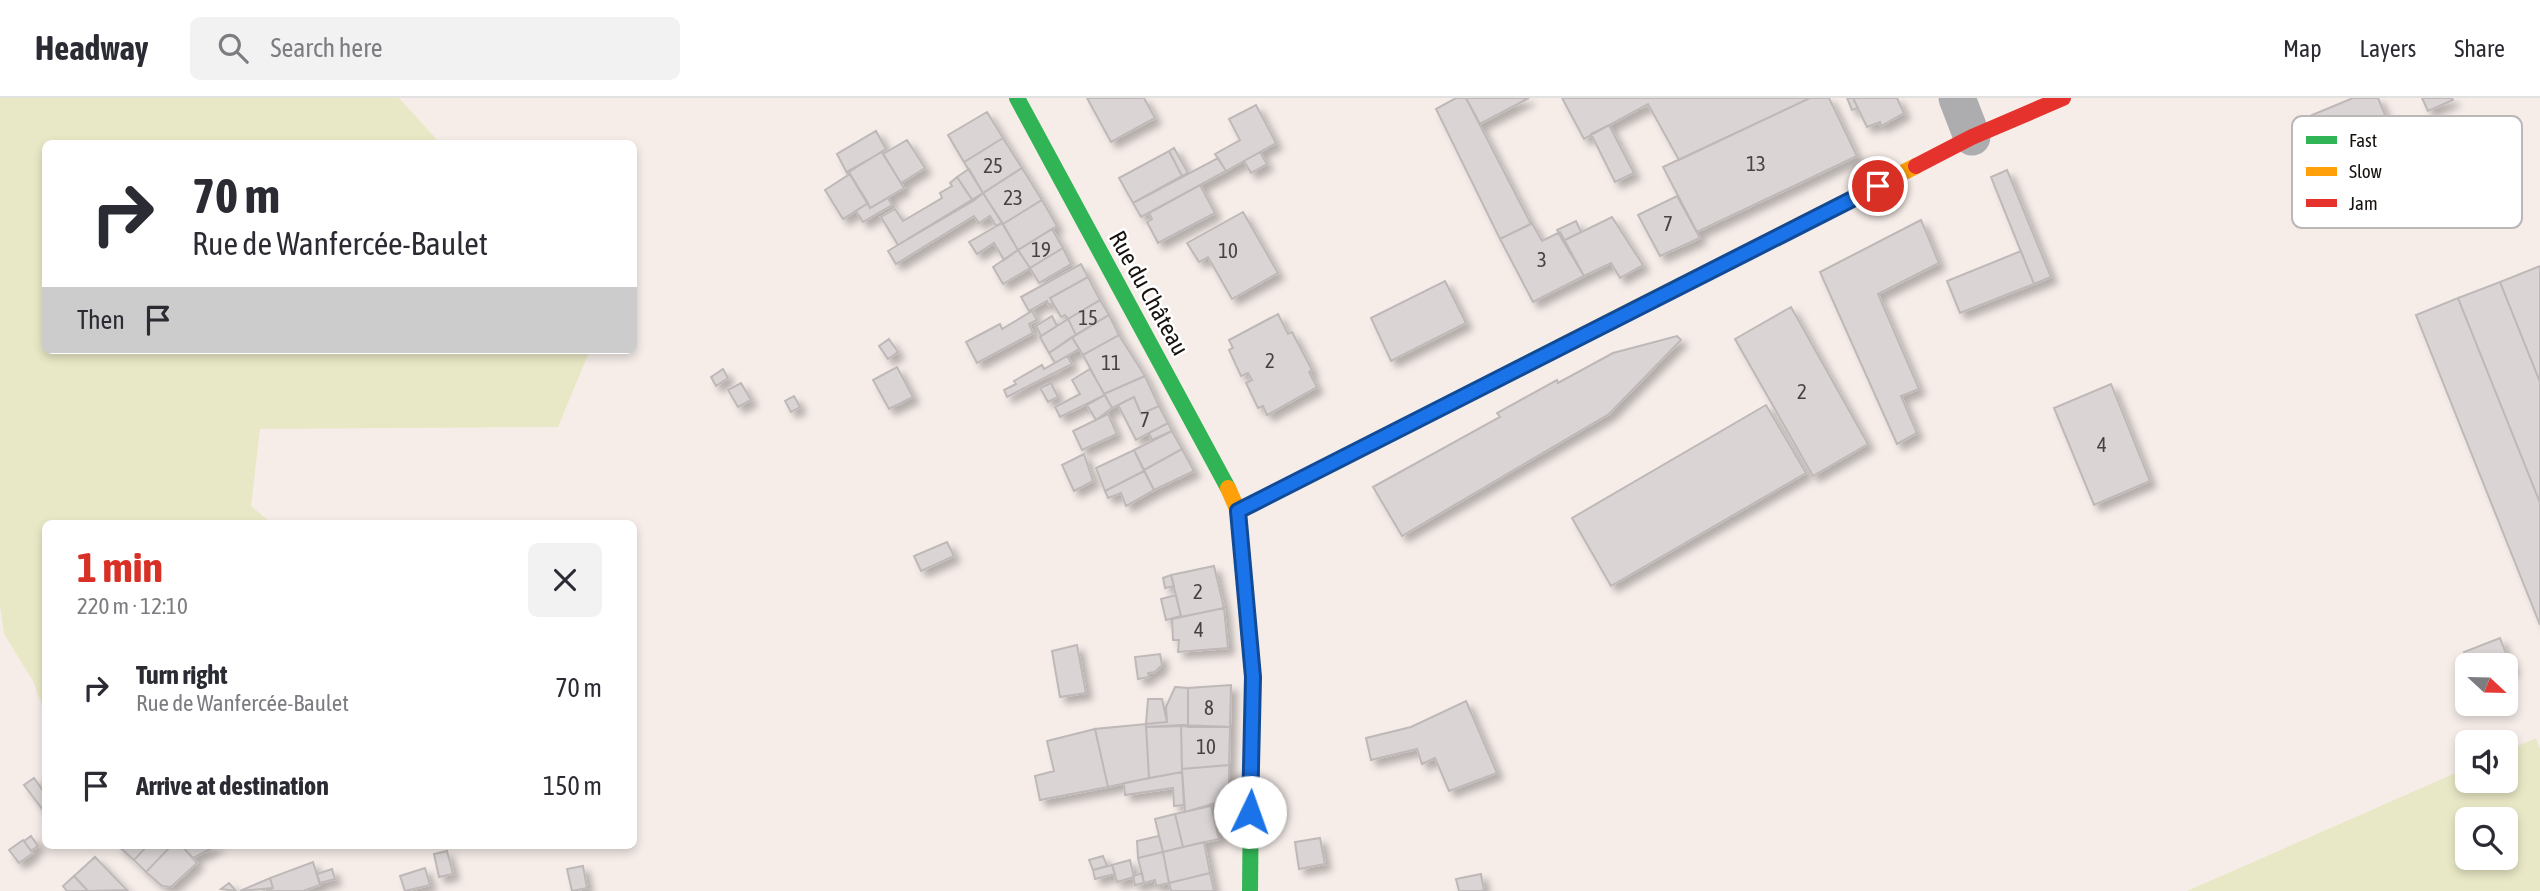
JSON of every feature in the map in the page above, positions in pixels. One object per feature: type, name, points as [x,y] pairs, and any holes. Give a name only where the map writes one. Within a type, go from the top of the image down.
[{"type":"main road","name":"Rue du Château","points":[[1017,98],[1221,470],[1238,511],[1253,677],[1250,891]]},
{"type":"main road","points":[[1238,511],[1972,137],[2063,98]]},
{"type":"street","points":[[1957,98],[1972,137]]},
{"type":"green space","points":[[0,98],[399,98],[437,140],[42,140],[42,354],[588,354],[558,427],[260,429],[251,506],[267,520],[42,520],[42,706],[33,681],[4,634],[0,606]]},
{"type":"green space","points":[[2536,738],[2540,749],[2540,891],[2187,891],[2455,773],[2455,793],[2518,793],[2518,746]]},
{"type":"building","points":[[1087,98],[1144,98],[1155,118],[1111,142]]},
{"type":"building","points":[[1456,98],[1466,98],[1531,224],[1500,239],[1436,109]]},
{"type":"building","points":[[1466,98],[1529,98],[1480,124]]},
{"type":"building","points":[[1562,98],[1810,98],[1679,160],[1648,104],[1584,139]]},
{"type":"building","points":[[1810,98],[1829,98],[1857,156],[1697,232],[1663,167]]},
{"type":"building","points":[[1847,98],[1853,98],[1858,108],[1852,110]]},
{"type":"building","points":[[1853,98],[1897,98],[1904,113],[1881,126],[1880,122],[1867,127]]},
{"type":"building","points":[[2353,98],[2378,98],[2386,116],[2312,116]]},
{"type":"building","points":[[2422,98],[2452,98],[2453,100],[2428,111]]},
{"type":"building","points":[[1256,105],[1276,143],[1226,171],[1215,154],[1240,140],[1229,119]]},
{"type":"building","points":[[987,112],[1003,138],[964,162],[948,135]]},
{"type":"building","points":[[1609,125],[1634,173],[1615,182],[1591,134]]},
{"type":"building","points":[[876,131],[886,149],[847,173],[837,154]]},
{"type":"building","points":[[1003,138],[1022,168],[983,193],[964,162]]},
{"type":"building","points":[[907,140],[925,168],[901,183],[883,154]]},
{"type":"building","points":[[1174,148],[1188,173],[1182,176],[1169,151]]},
{"type":"building","points":[[1169,151],[1182,176],[1133,203],[1119,178]]},
{"type":"building","points":[[882,152],[904,188],[870,208],[848,171]]},
{"type":"building","points":[[1260,152],[1267,164],[1251,173],[1244,161]]},
{"type":"building","points":[[1218,158],[1226,171],[1141,217],[1133,203]]},
{"type":"building","points":[[1022,168],[1042,200],[1003,224],[983,193]]},
{"type":"building","points":[[969,169],[983,193],[973,201],[957,177]]},
{"type":"building","points":[[2007,170],[2051,277],[2034,284],[1991,177]]},
{"type":"building","points":[[850,174],[868,203],[843,219],[825,190]]},
{"type":"building","points":[[957,177],[973,201],[898,245],[881,217],[895,209],[903,221],[942,198],[940,193],[952,186],[950,183]]},
{"type":"building","points":[[1200,185],[1215,213],[1158,243],[1147,222],[1152,219],[1149,213]]},
{"type":"building","points":[[983,193],[1002,223],[996,226],[990,216],[979,223],[974,216],[896,264],[888,251]]},
{"type":"building","points":[[1677,196],[1700,238],[1660,256],[1638,215]]},
{"type":"building","points":[[888,198],[892,205],[863,222],[856,211],[868,203],[870,208]]},
{"type":"building","points":[[1042,200],[1057,226],[1018,250],[1003,224]]},
{"type":"building","points":[[1243,212],[1278,273],[1232,299],[1208,257],[1199,262],[1187,243]]},
{"type":"building","points":[[1612,217],[1643,265],[1620,278],[1611,263],[1584,276],[1563,241]]},
{"type":"building","points":[[1921,220],[1939,263],[1878,294],[1919,389],[1901,396],[1917,433],[1897,444],[1820,272]]},
{"type":"building","points":[[1576,221],[1581,232],[1563,241],[1557,230]]},
{"type":"building","points":[[1002,223],[1018,250],[1004,260],[994,243],[977,254],[969,242]]},
{"type":"building","points":[[1532,223],[1542,241],[1560,232],[1584,276],[1533,302],[1500,239]]},
{"type":"building","points":[[1052,229],[1063,248],[1030,268],[1018,250]]},
{"type":"building","points":[[1063,248],[1071,264],[1039,283],[1030,268]]},
{"type":"building","points":[[1018,250],[1030,268],[1003,284],[993,267]]},
{"type":"building","points":[[2021,251],[2034,284],[1960,313],[1947,281]]},
{"type":"building","points":[[1081,264],[1088,277],[1050,298],[1053,303],[1049,305],[1047,301],[1029,311],[1021,297]]},
{"type":"building","points":[[2540,266],[2540,382],[2500,282]]},
{"type":"building","points":[[1088,277],[1100,300],[1068,319],[1065,315],[1061,317],[1050,298]]},
{"type":"building","points":[[1445,281],[1466,323],[1391,361],[1371,318]]},
{"type":"building","points":[[2500,282],[2540,382],[2540,503],[2458,298]]},
{"type":"building","points":[[2458,298],[2540,503],[2540,625],[2416,315]]},
{"type":"building","points":[[1100,300],[1109,315],[1076,335],[1068,319]]},
{"type":"building","points":[[1791,307],[1868,444],[1813,476],[1735,339]]},
{"type":"building","points":[[1032,311],[1037,320],[1029,324],[1033,333],[977,363],[966,342],[1000,324],[1002,329]]},
{"type":"building","points":[[1278,314],[1288,334],[1292,332],[1312,370],[1309,372],[1317,387],[1267,415],[1263,406],[1258,408],[1246,383],[1252,380],[1248,373],[1241,376],[1229,350],[1233,348],[1229,340]]},
{"type":"building","points":[[1109,315],[1119,335],[1083,355],[1072,337]]},
{"type":"building","points":[[1052,316],[1057,326],[1041,336],[1036,326]]},
{"type":"building","points":[[1068,319],[1076,335],[1049,353],[1040,337]]},
{"type":"building","points":[[1119,335],[1145,376],[1104,394],[1083,355]]},
{"type":"building","points":[[1677,336],[1681,340],[1609,414],[1402,536],[1373,487],[1500,417],[1497,413],[1557,380],[1558,383],[1613,353]]},
{"type":"building","points":[[1072,337],[1079,349],[1055,363],[1049,353]]},
{"type":"building","points":[[889,339],[898,352],[888,359],[879,346]]},
{"type":"building","points":[[1067,356],[1072,364],[1007,397],[1004,390],[1016,384],[1014,381],[1042,365],[1044,369]]},
{"type":"building","points":[[897,367],[913,397],[889,409],[873,380]]},
{"type":"building","points":[[723,369],[728,378],[716,386],[711,377]]},
{"type":"building","points":[[1090,369],[1105,395],[1060,417],[1055,407],[1080,394],[1072,380]]},
{"type":"building","points":[[1145,376],[1159,406],[1141,414],[1134,397],[1112,408],[1104,394]]},
{"type":"building","points":[[741,383],[751,400],[738,407],[728,390]]},
{"type":"building","points":[[1051,383],[1058,397],[1048,402],[1040,388]]},
{"type":"building","points":[[2111,384],[2150,481],[2094,505],[2054,408]]},
{"type":"building","points":[[1105,395],[1112,408],[1096,420],[1087,405]]},
{"type":"building","points":[[794,396],[800,407],[791,412],[785,401]]},
{"type":"building","points":[[1134,397],[1141,414],[1159,406],[1168,423],[1136,440],[1118,405]]},
{"type":"building","points":[[1766,405],[1806,473],[1611,586],[1572,518]]},
{"type":"building","points":[[1108,414],[1117,434],[1082,450],[1073,431]]},
{"type":"building","points":[[1168,423],[1172,431],[1152,440],[1149,433]]},
{"type":"building","points":[[1172,431],[1182,449],[1144,470],[1134,450]]},
{"type":"building","points":[[1182,449],[1194,471],[1154,490],[1144,470]]},
{"type":"building","points":[[1134,450],[1144,471],[1105,491],[1096,468]]},
{"type":"building","points":[[1084,454],[1093,481],[1074,491],[1062,465]]},
{"type":"building","points":[[1144,471],[1154,490],[1126,506],[1121,493],[1108,498],[1105,491]]},
{"type":"building","points":[[947,542],[954,556],[921,571],[914,556]]},
{"type":"building","points":[[1214,566],[1224,608],[1181,617],[1171,575]]},
{"type":"building","points":[[1171,575],[1174,586],[1165,588],[1163,578]]},
{"type":"building","points":[[1176,595],[1181,616],[1166,620],[1161,599]]},
{"type":"building","points":[[1224,608],[1228,648],[1178,652],[1179,640],[1173,640],[1172,619]]},
{"type":"building","points":[[2500,638],[2506,653],[2464,653]]},
{"type":"building","points":[[1077,645],[1086,693],[1060,697],[1052,651]]},
{"type":"building","points":[[1160,654],[1162,665],[1155,672],[1148,673],[1149,677],[1138,679],[1135,657]]},
{"type":"building","points":[[1231,685],[1230,727],[1188,727],[1188,688]]},
{"type":"building","points":[[1175,687],[1188,688],[1188,726],[1146,727],[1146,724],[1167,722],[1166,707]]},
{"type":"building","points":[[1148,699],[1162,699],[1167,722],[1146,724]]},
{"type":"building","points":[[1466,701],[1497,773],[1449,791],[1435,758],[1422,764],[1417,749],[1371,760],[1366,738],[1411,727]]},
{"type":"building","points":[[1146,724],[1149,778],[1108,787],[1095,729]]},
{"type":"building","points":[[1181,725],[1230,727],[1229,765],[1182,769]]},
{"type":"building","points":[[1181,725],[1182,772],[1149,778],[1146,727]]},
{"type":"building","points":[[1095,729],[1108,787],[1040,800],[1035,776],[1054,771],[1047,741]]},
{"type":"building","points":[[1229,765],[1229,799],[1185,812],[1182,769]]},
{"type":"building","points":[[1182,772],[1184,805],[1174,806],[1173,788],[1125,795],[1124,783]]},
{"type":"building","points":[[34,778],[42,789],[42,809],[24,785]]},
{"type":"building","points":[[1211,806],[1219,839],[1183,847],[1175,814]]},
{"type":"building","points":[[1175,814],[1183,847],[1163,852],[1155,819]]},
{"type":"building","points":[[31,836],[38,846],[31,851],[24,841]]},
{"type":"building","points":[[1159,836],[1163,852],[1138,858],[1137,841]]},
{"type":"building","points":[[1320,838],[1325,864],[1299,869],[1295,842]]},
{"type":"building","points":[[23,840],[33,853],[19,863],[9,850]]},
{"type":"building","points":[[1204,842],[1210,873],[1169,883],[1163,852]]},
{"type":"building","points":[[122,849],[144,849],[134,860]]},
{"type":"building","points":[[144,849],[168,849],[146,872],[134,860]]},
{"type":"building","points":[[168,849],[185,849],[197,863],[171,887],[162,886],[146,872]]},
{"type":"building","points":[[185,849],[210,849],[193,858]]},
{"type":"building","points":[[447,851],[453,874],[439,877],[434,854]]},
{"type":"building","points":[[1163,852],[1169,883],[1156,886],[1155,880],[1144,883],[1138,858]]},
{"type":"building","points":[[1103,856],[1107,866],[1093,870],[1089,860]]},
{"type":"building","points":[[95,857],[127,890],[88,891],[74,876]]},
{"type":"building","points":[[1130,860],[1134,877],[1117,882],[1112,865]]},
{"type":"building","points":[[313,862],[320,885],[303,891],[266,891],[273,888],[270,878]]},
{"type":"building","points":[[1112,865],[1115,874],[1095,879],[1093,870]]},
{"type":"building","points":[[583,866],[587,888],[572,891],[567,869]]},
{"type":"building","points":[[425,868],[430,885],[405,891],[400,876]]},
{"type":"building","points":[[332,869],[335,879],[320,883],[317,874]]},
{"type":"building","points":[[1142,873],[1144,883],[1135,885],[1133,876]]},
{"type":"building","points":[[1210,873],[1214,891],[1171,891],[1169,883]]},
{"type":"building","points":[[1481,874],[1484,891],[1459,891],[1456,879]]},
{"type":"building","points":[[74,876],[88,891],[67,891],[63,886]]},
{"type":"building","points":[[270,878],[273,888],[240,891]]},
{"type":"building","points":[[229,883],[236,891],[221,889]]},
{"type":"traffic: fast","points":[[1017,98],[1228,488]]},
{"type":"traffic: fast","points":[[1238,511],[1561,346]]},
{"type":"traffic: fast","points":[[1250,891],[1251,792]]},
{"type":"traffic: slow","points":[[1561,346],[1916,166]]},
{"type":"traffic: slow","points":[[1228,488],[1238,511],[1253,677],[1251,792]]},
{"type":"traffic: jam","points":[[1916,166],[1972,137],[2063,98]]},
{"type":"route","points":[[1250,812],[1253,677],[1238,511],[1878,186]]}]
